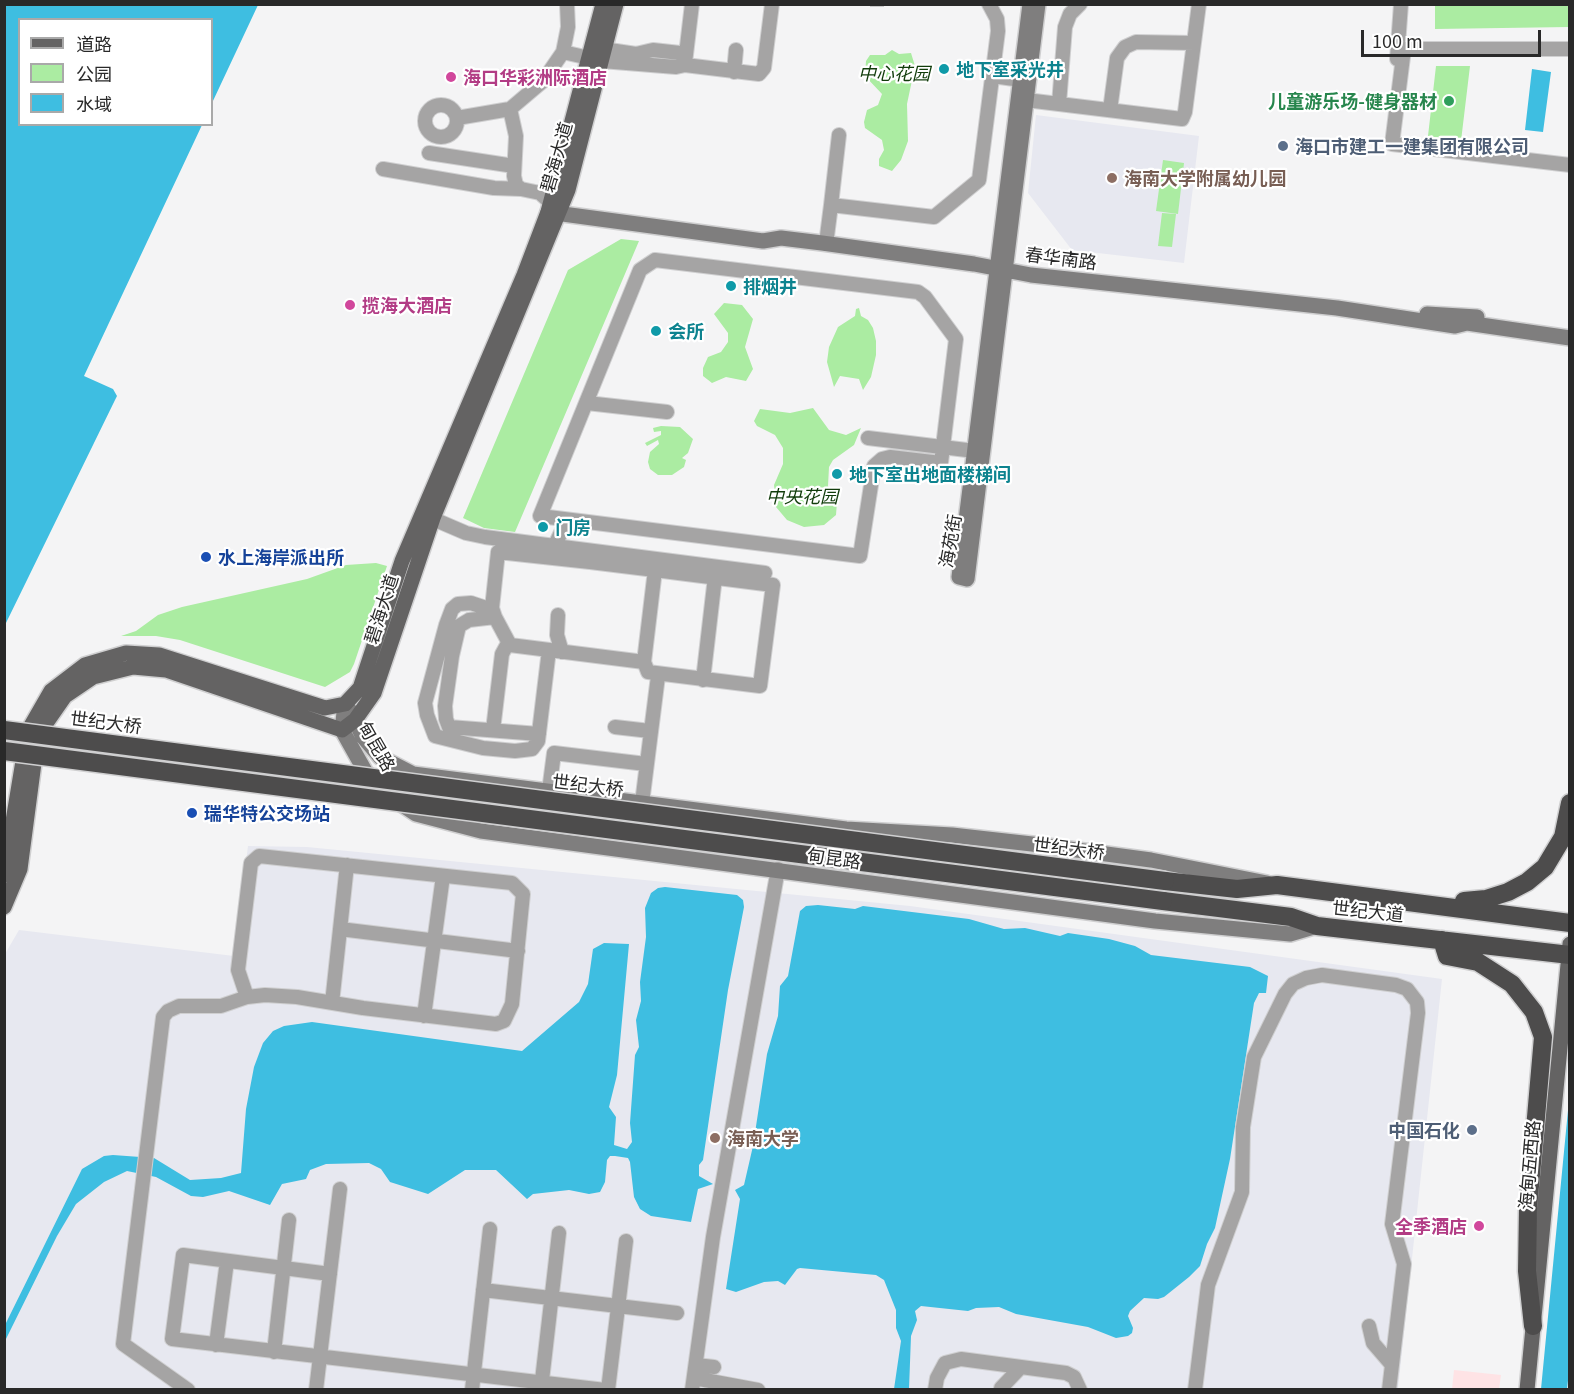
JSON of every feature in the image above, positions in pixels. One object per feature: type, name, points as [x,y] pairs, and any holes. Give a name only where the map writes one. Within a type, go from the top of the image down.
[{"type":"highway","name":"世纪大桥","points":[[4,730],[1165,881]]},
{"type":"highway","name":"世纪大道","points":[[4,751],[1291,917],[1317,926],[1569,951]]},
{"type":"highway","points":[[1454,907],[1465,901],[1486,899],[1508,892],[1539,873],[1550,860],[1563,837],[1569,803]]},
{"type":"highway","name":"世纪大道","points":[[1165,881],[1237,889],[1277,885],[1569,923]]},
{"type":"highway","points":[[1442,940],[1447,956],[1478,962],[1512,984],[1534,1012],[1543,1038],[1528,1209],[1527,1270],[1533,1326]]},
{"type":"main road","name":"碧海大道","points":[[597,54],[603,4]]},
{"type":"main road","name":"碧海大道","points":[[342,730],[356,720],[374,693],[427,516],[556,208],[597,54],[616,4]]},
{"type":"main road","name":"碧海大道","points":[[345,704],[360,688],[402,561],[427,516]]},
{"type":"main road","points":[[4,875],[20,764],[28,731],[51,691],[86,665],[126,653],[159,655],[325,708],[345,704]]},
{"type":"main road","points":[[4,907],[20,869],[36,748],[42,729],[65,696],[93,677],[133,667],[166,670],[342,730]]},
{"type":"main road","name":"海甸五西路","points":[[1527,1389],[1569,951]]},
{"type":"street","points":[[685,65],[692,4]]},
{"type":"street","points":[[685,65],[757,74],[763,70],[772,4]]},
{"type":"street","points":[[831,205],[934,217],[979,180],[998,25],[995,13],[989,4]]},
{"type":"street","name":"海苑街","points":[[979,452],[959,578],[967,579],[979,452],[1022,99],[1030,4]]},
{"type":"street","name":"海苑街","points":[[1024,80],[1038,4]]},
{"type":"street","points":[[1059,104],[1065,27],[1070,14],[1080,4]]},
{"type":"street","points":[[1022,99],[1182,118],[1199,4]]},
{"type":"street","points":[[1401,4],[1392,144],[1569,165]]},
{"type":"street","points":[[457,118],[510,109],[543,81],[562,52],[568,27],[567,6]]},
{"type":"street","points":[[1110,110],[1117,58],[1125,47],[1136,42],[1194,43]]},
{"type":"street","points":[[1391,139],[1404,49],[1569,49]]},
{"type":"street","points":[[734,72],[736,50]]},
{"type":"street","points":[[562,52],[645,58],[680,53],[685,58],[685,65]]},
{"type":"street","points":[[993,76],[1024,80]]},
{"type":"street","points":[[510,109],[516,136],[514,166],[516,185],[521,189]]},
{"type":"street","points":[[826,241],[839,135]]},
{"type":"street","points":[[1391,139],[1456,146]]},
{"type":"street","points":[[429,153],[514,166]]},
{"type":"street","points":[[383,169],[494,188],[521,189],[540,193],[556,208]]},
{"type":"street","name":"春华南路","points":[[556,208],[764,241],[781,238],[826,241],[1337,308],[1455,326],[1467,323],[1569,338]]},
{"type":"street","points":[[667,261],[918,292],[925,297],[956,339],[943,448],[940,463],[890,457],[882,459],[874,466],[860,556],[540,516],[640,270],[650,262],[667,261]]},
{"type":"street","name":"春华南路","points":[[1002,265],[1208,284],[1338,299],[1442,316],[1449,313],[1569,328]]},
{"type":"street","points":[[587,403],[667,412]]},
{"type":"street","points":[[868,438],[979,452]]},
{"type":"street","points":[[427,516],[466,533],[765,573]]},
{"type":"street","points":[[554,546],[567,520]]},
{"type":"street","points":[[508,643],[492,608],[498,552],[655,570],[773,585],[760,686],[658,676],[648,672],[644,662],[655,570]]},
{"type":"street","points":[[703,680],[715,578]]},
{"type":"street","points":[[495,617],[486,608],[471,603],[458,604],[452,609],[442,637],[425,703],[432,733],[438,737],[459,744],[522,752],[536,746],[555,651],[558,615]]},
{"type":"street","points":[[495,617],[469,620],[459,626],[445,706],[449,727],[539,734]]},
{"type":"street","points":[[508,643],[644,662]]},
{"type":"street","points":[[493,730],[502,654],[508,643]]},
{"type":"street","points":[[642,803],[658,676]]},
{"type":"street","name":"甸昆路","points":[[345,704],[356,720],[363,737],[380,757],[399,769],[413,774],[846,829],[952,835],[1032,844],[1201,868],[1277,885]]},
{"type":"street","name":"甸昆路","points":[[345,704],[342,730],[374,782],[405,808],[416,814],[481,831],[772,868],[1155,921],[1290,934],[1317,926]]},
{"type":"street","points":[[615,727],[650,731]]},
{"type":"street","points":[[549,791],[554,753],[646,764]]},
{"type":"street","points":[[481,831],[476,821],[474,805],[487,783]]},
{"type":"street","points":[[696,1380],[713,1237],[775,846],[771,820]]},
{"type":"street","points":[[188,1389],[123,1344],[163,1017],[168,1011],[178,1006],[221,1006],[247,997],[297,997],[488,1024],[504,1021],[512,1004],[524,900],[517,886],[266,856],[255,858],[251,863],[238,970],[247,997]]},
{"type":"street","points":[[332,1003],[347,865]]},
{"type":"street","points":[[424,1016],[443,876]]},
{"type":"street","points":[[340,929],[518,951]]},
{"type":"street","points":[[1195,1389],[1208,1285],[1242,1192],[1243,1127],[1254,1057],[1285,994],[1293,984],[1306,978],[1322,975],[1396,985],[1407,989],[1417,1002],[1418,1012],[1392,1224],[1404,1264],[1383,1389]]},
{"type":"street","points":[[1200,1389],[1213,1286],[1246,1196],[1248,1128],[1259,1058],[1290,997],[1298,988],[1322,981],[1395,991],[1407,998],[1413,1011],[1387,1223],[1398,1263],[1389,1361],[1389,1389]]},
{"type":"street","points":[[316,1389],[340,1188]]},
{"type":"street","points":[[274,1352],[289,1220]]},
{"type":"street","points":[[472,1389],[490,1229]]},
{"type":"street","points":[[541,1386],[559,1233]]},
{"type":"street","points":[[330,1274],[183,1255],[172,1340],[473,1374],[541,1386],[606,1389],[626,1241]]},
{"type":"street","points":[[216,1345],[227,1261]]},
{"type":"street","points":[[483,1290],[677,1313]]},
{"type":"street","points":[[1368,1326],[1373,1343],[1389,1361]]},
{"type":"street","points":[[935,1389],[940,1369],[952,1360],[1019,1368],[1065,1378],[1078,1389]]},
{"type":"street","points":[[939,1389],[944,1372],[953,1365],[1019,1368]]},
{"type":"street","points":[[696,1380],[714,1367]]},
{"type":"street","points":[[1001,1388],[1019,1368]]},
{"type":"street","points":[[696,1380],[758,1389]]},
{"type":"shaded area","name":"海南大学附属幼儿园","points":[[1036,115],[1199,136],[1184,263],[1072,250],[1028,193]]},
{"type":"shaded area","name":"海南大学","points":[[248,846],[307,847],[910,906],[1442,979],[1398,1389],[5,1390],[5,954],[19,930],[234,956]]},
{"type":"shaded area","points":[[1454,1370],[1501,1375],[1499,1389],[1452,1389]]},
{"type":"green space","points":[[1435,5],[1569,5],[1569,27],[1435,29]]},
{"type":"green space","name":"中心花园","points":[[892,50],[899,54],[911,53],[915,66],[907,104],[908,141],[901,160],[892,171],[879,166],[879,159],[884,150],[882,140],[865,128],[864,122],[867,110],[878,105],[882,94],[865,76],[866,61],[870,55],[885,55]]},
{"type":"green space","name":"儿童游乐场-健身器材","points":[[1436,66],[1470,66],[1461,141],[1428,136]]},
{"type":"green space","points":[[1163,160],[1184,163],[1178,214],[1156,211]]},
{"type":"green space","points":[[1162,213],[1176,214],[1172,247],[1158,246]]},
{"type":"green space","points":[[621,239],[639,241],[515,532],[484,528],[463,518],[568,270]]},
{"type":"green space","points":[[724,303],[742,305],[753,319],[745,347],[753,369],[746,381],[726,377],[712,383],[703,376],[703,368],[708,357],[721,352],[728,342],[728,333],[714,314]]},
{"type":"green space","points":[[859,308],[861,316],[868,320],[873,328],[876,341],[876,355],[871,377],[863,390],[859,379],[840,376],[834,387],[827,362],[829,347],[838,327],[855,316],[856,309]]},
{"type":"green space","name":"中央花园","points":[[813,408],[829,430],[846,435],[861,428],[854,445],[833,460],[829,467],[828,486],[837,502],[836,515],[824,525],[804,527],[787,520],[776,507],[774,485],[783,464],[783,448],[775,435],[757,426],[754,421],[760,409],[790,413]]},
{"type":"green space","points":[[680,427],[693,439],[688,453],[682,458],[686,460],[684,467],[672,475],[658,475],[650,469],[648,462],[650,452],[659,444],[658,440],[647,446],[645,443],[661,435],[661,431],[654,432],[653,428]]},
{"type":"green space","points":[[376,563],[387,566],[354,664],[350,672],[325,687],[180,640],[156,636],[121,636],[136,631],[158,615],[182,607],[307,579],[346,565]]},
{"type":"water","points":[[5,4],[258,5],[213,101],[213,18],[18,18],[18,126],[202,126],[84,376],[113,389],[117,396],[5,625]]},
{"type":"water","points":[[1532,69],[1551,72],[1543,132],[1525,130]]},
{"type":"water","points":[[658,888],[737,895],[743,900],[744,907],[728,990],[703,1160],[699,1165],[699,1176],[713,1184],[698,1189],[691,1222],[651,1216],[640,1209],[634,1197],[630,1162],[628,1158],[615,1156],[610,1156],[607,1160],[605,1182],[600,1192],[589,1194],[569,1190],[533,1194],[527,1199],[496,1170],[465,1170],[428,1194],[390,1182],[381,1169],[369,1163],[326,1164],[310,1170],[306,1179],[282,1184],[270,1205],[229,1191],[203,1197],[191,1196],[156,1177],[127,1171],[104,1182],[76,1204],[57,1236],[5,1341],[5,1325],[82,1169],[104,1156],[113,1155],[154,1158],[190,1180],[221,1178],[241,1173],[246,1109],[254,1067],[263,1043],[273,1031],[284,1026],[312,1022],[522,1051],[579,1002],[588,984],[593,949],[604,943],[629,944],[617,1075],[609,1107],[616,1117],[614,1145],[627,1149],[632,1142],[630,1123],[635,1055],[639,1047],[636,1020],[641,1001],[640,982],[646,937],[645,908],[651,893]]},
{"type":"water","points":[[806,906],[855,909],[863,906],[969,919],[1004,929],[1025,928],[1060,936],[1068,933],[1109,939],[1135,946],[1151,955],[1250,967],[1268,976],[1266,993],[1259,993],[1254,1003],[1230,1159],[1215,1228],[1200,1266],[1189,1277],[1164,1297],[1144,1298],[1130,1311],[1128,1316],[1133,1328],[1132,1333],[1128,1336],[1116,1338],[1088,1327],[1016,1314],[999,1307],[976,1308],[968,1311],[921,1306],[915,1311],[917,1320],[911,1336],[909,1389],[894,1389],[901,1341],[896,1328],[896,1310],[884,1280],[876,1275],[800,1268],[785,1285],[778,1281],[764,1282],[736,1292],[726,1289],[740,1199],[735,1190],[744,1185],[753,1146],[767,1054],[778,1016],[780,986],[788,976],[800,911]]},
{"type":"water","points":[[1569,1100],[1570,1364],[1567,1389],[1541,1389]]},
{"type":"place","name":"地下室采光井","points":[[944,69]]},
{"type":"place","name":"海口华彩洲际酒店","points":[[451,77]]},
{"type":"place","name":"儿童游乐场-健身器材","points":[[1449,101]]},
{"type":"place","name":"海口市建工一建集团有限公司","points":[[1283,146]]},
{"type":"place","name":"海南大学附属幼儿园","points":[[1112,178]]},
{"type":"place","name":"排烟井","points":[[731,286]]},
{"type":"place","name":"揽海大酒店","points":[[350,305]]},
{"type":"place","name":"会所","points":[[656,331]]},
{"type":"place","name":"地下室出地面楼梯间","points":[[837,474]]},
{"type":"place","name":"门房","points":[[543,527]]},
{"type":"place","name":"水上海岸派出所","points":[[206,557]]},
{"type":"place","name":"瑞华特公交场站","points":[[192,813]]},
{"type":"place","name":"中国石化","points":[[1472,1130]]},
{"type":"place","name":"海南大学","points":[[715,1138]]},
{"type":"place","name":"全季酒店","points":[[1479,1226]]}]
